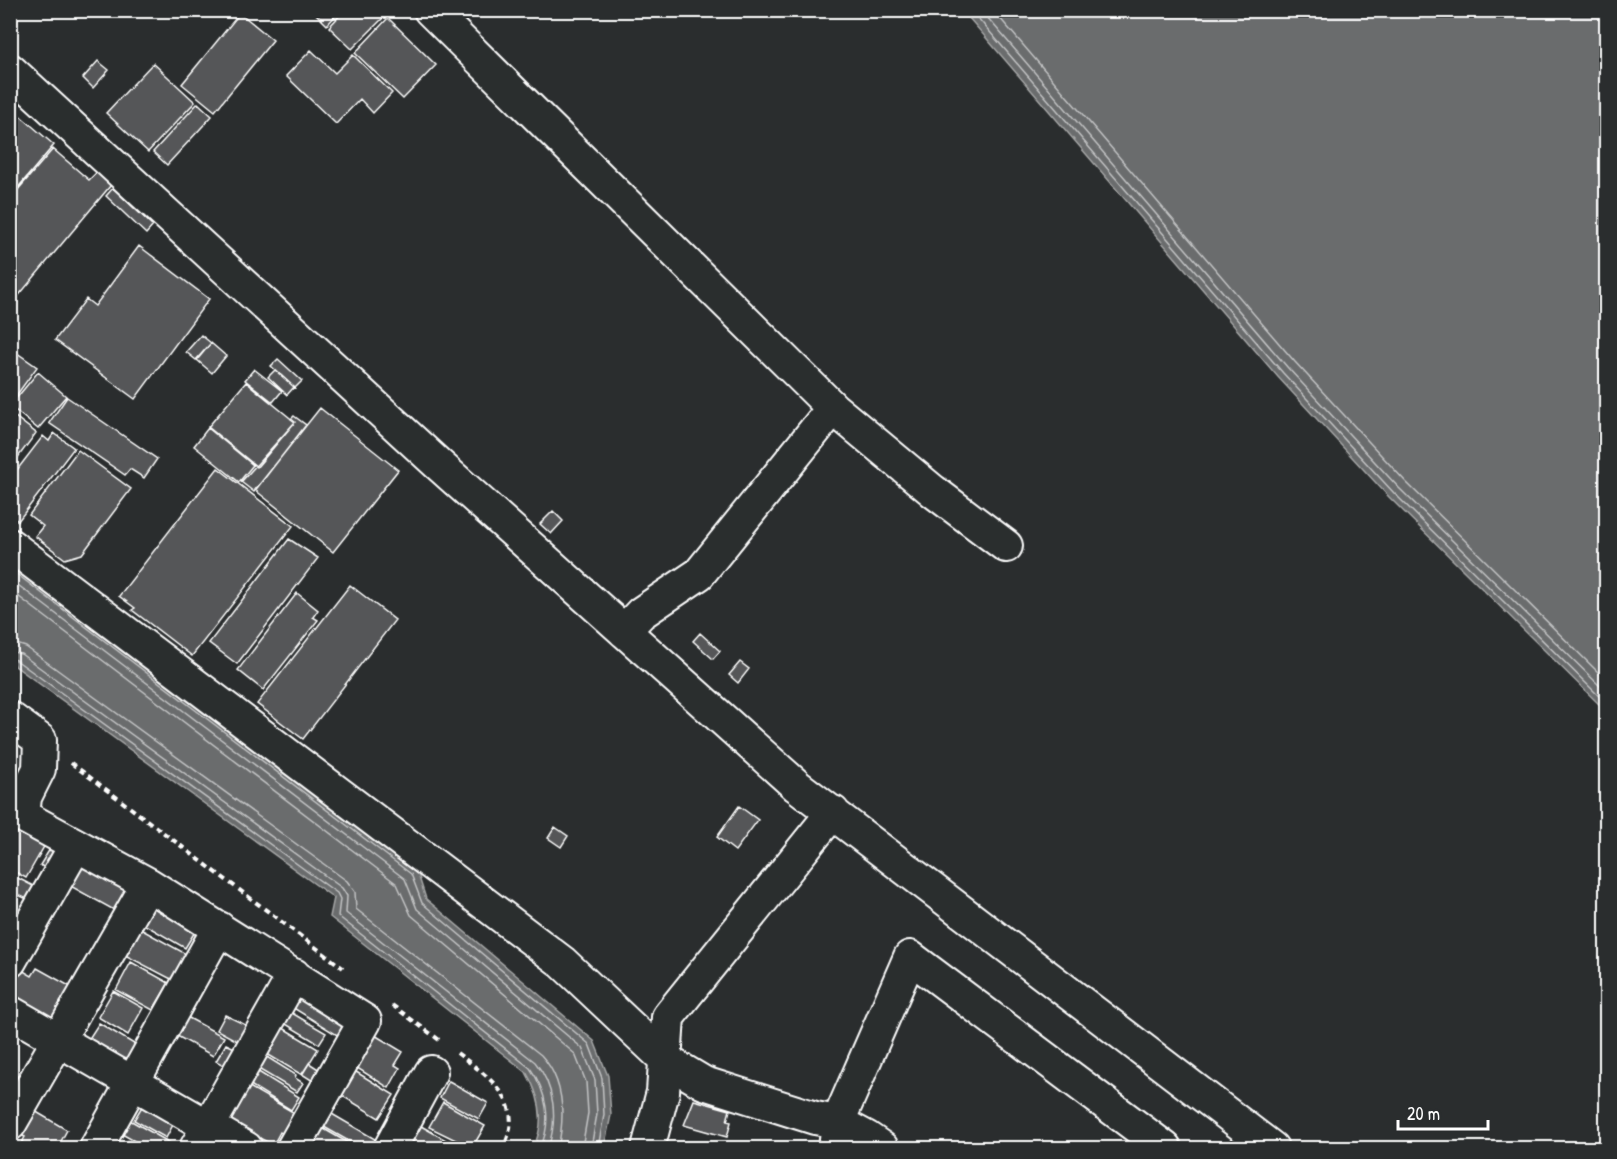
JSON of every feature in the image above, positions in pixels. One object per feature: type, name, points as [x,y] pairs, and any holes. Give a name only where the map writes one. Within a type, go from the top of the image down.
[{"type":"street","points":[[430,10],[833,408],[933,491],[1006,546]]},
{"type":"street","points":[[10,70],[438,464],[797,786],[1272,1149]]},
{"type":"street","points":[[624,631],[641,614],[699,574],[833,408]]},
{"type":"street","points":[[10,545],[562,962],[667,1061],[704,1083],[814,1118],[837,1135],[866,1137],[882,1149]]},
{"type":"street","points":[[10,718],[40,740],[39,769],[17,813],[148,884],[365,1021],[292,1149]]},
{"type":"street","points":[[648,1149],[663,1092],[667,1061],[668,1017],[833,812]]},
{"type":"street","points":[[10,961],[76,845]]},
{"type":"street","points":[[10,1124],[148,884]]},
{"type":"street","points":[[96,1149],[219,928]]},
{"type":"street","points":[[837,1135],[910,957],[1165,1149]]},
{"type":"street","points":[[202,1138],[294,975]]},
{"type":"street","points":[[10,1012],[133,1083],[202,1138],[246,1149]]},
{"type":"street","points":[[390,1149],[431,1072]]},
{"type":"path","points":[[40,740],[352,974]]},
{"type":"path","points":[[390,1003],[447,1045]]},
{"type":"path","points":[[456,1052],[494,1082],[507,1101],[511,1126],[503,1149]]},
{"type":"water","points":[[963,11],[1606,11],[1606,711],[1389,497],[1278,377]]},
{"type":"water","points":[[10,562],[417,871],[426,899],[594,1041],[608,1076],[611,1115],[604,1148],[533,1148],[539,1129],[540,1110],[535,1090],[526,1072],[330,917],[334,898],[11,663]]},
{"type":"building","points":[[312,10],[341,10],[327,25]]},
{"type":"building","points":[[345,10],[382,10],[386,15],[352,49],[329,27]]},
{"type":"building","points":[[240,13],[273,40],[215,111],[182,84]]},
{"type":"building","points":[[388,18],[436,65],[403,99],[355,53]]},
{"type":"building","points":[[311,50],[335,73],[353,55],[392,93],[373,113],[360,99],[336,124],[286,76]]},
{"type":"building","points":[[98,61],[109,70],[93,88],[83,78]]},
{"type":"building","points":[[153,63],[195,102],[148,152],[106,113]]},
{"type":"building","points":[[198,103],[212,116],[167,165],[153,152]]},
{"type":"building","points":[[10,107],[54,145],[10,197]]},
{"type":"building","points":[[53,149],[89,180],[97,172],[111,185],[10,306],[10,199]]},
{"type":"building","points":[[113,188],[153,226],[146,234],[106,196]]},
{"type":"building","points":[[139,246],[209,299],[135,399],[55,340],[86,299],[95,306]]},
{"type":"building","points":[[201,335],[211,343],[196,360],[186,352]]},
{"type":"building","points":[[211,343],[226,356],[212,373],[197,360]]},
{"type":"building","points":[[10,348],[37,367],[10,404]]},
{"type":"building","points":[[278,359],[302,381],[295,388],[271,366]]},
{"type":"building","points":[[254,369],[282,391],[273,402],[245,380]]},
{"type":"building","points":[[275,370],[294,387],[287,395],[268,377]]},
{"type":"building","points":[[38,372],[66,396],[38,429],[10,406]]},
{"type":"building","points":[[246,382],[295,422],[257,467],[208,427]]},
{"type":"building","points":[[67,397],[157,459],[144,478],[130,469],[125,475],[49,423]]},
{"type":"building","points":[[320,408],[398,470],[333,552],[255,490]]},
{"type":"building","points":[[10,413],[36,433],[10,468]]},
{"type":"building","points":[[294,416],[306,425],[254,492],[241,482],[295,422],[291,419]]},
{"type":"building","points":[[208,428],[253,465],[239,482],[194,446]]},
{"type":"building","points":[[54,433],[74,448],[18,521],[10,515],[10,479],[43,436],[49,441]]},
{"type":"building","points":[[78,450],[131,489],[82,554],[65,559],[35,536],[43,526],[29,515]]},
{"type":"building","points":[[218,468],[293,526],[192,656],[132,610],[135,608],[119,596]]},
{"type":"building","points":[[553,511],[563,521],[551,534],[540,524]]},
{"type":"building","points":[[289,539],[318,558],[237,664],[209,643]]},
{"type":"building","points":[[350,585],[395,620],[303,739],[257,704]]},
{"type":"building","points":[[297,593],[318,610],[313,617],[318,620],[263,690],[238,670]]},
{"type":"building","points":[[700,633],[720,651],[713,659],[693,641]]},
{"type":"building","points":[[740,662],[749,669],[738,683],[729,675]]},
{"type":"building","points":[[10,746],[17,749],[10,760]]},
{"type":"building","points":[[739,806],[758,820],[735,851],[717,837]]},
{"type":"building","points":[[10,823],[46,843],[26,878],[10,869]]},
{"type":"building","points":[[555,827],[568,836],[561,847],[548,838]]},
{"type":"building","points":[[53,844],[61,849],[48,870],[40,865]]},
{"type":"building","points":[[78,860],[127,887],[114,910],[65,883]]},
{"type":"building","points":[[10,874],[37,888],[27,899],[10,891]]},
{"type":"building","points":[[151,904],[196,930],[185,948],[140,922]]},
{"type":"building","points":[[10,913],[21,920],[15,931],[10,928]]},
{"type":"building","points":[[135,926],[186,954],[173,980],[121,953]]},
{"type":"building","points":[[131,962],[169,983],[153,1010],[116,990]]},
{"type":"building","points":[[37,968],[73,988],[56,1020],[10,994],[10,985],[20,969],[32,976]]},
{"type":"building","points":[[296,990],[351,1023],[342,1038],[287,1004]]},
{"type":"building","points":[[113,991],[143,1008],[128,1035],[98,1017]]},
{"type":"building","points":[[285,1009],[326,1033],[319,1044],[279,1020]]},
{"type":"building","points":[[225,1015],[250,1027],[241,1043],[217,1030]]},
{"type":"building","points":[[187,1017],[224,1037],[213,1056],[177,1036]]},
{"type":"building","points":[[99,1023],[139,1047],[128,1064],[88,1040]]},
{"type":"building","points":[[278,1025],[318,1049],[302,1075],[262,1051]]},
{"type":"building","points":[[373,1034],[403,1052],[395,1065],[400,1068],[389,1088],[354,1066]]},
{"type":"building","points":[[226,1044],[239,1050],[229,1068],[216,1061]]},
{"type":"building","points":[[262,1054],[296,1075],[295,1078],[303,1083],[297,1092],[255,1067]]},
{"type":"building","points":[[309,1063],[323,1072],[316,1083],[302,1074]]},
{"type":"building","points":[[252,1068],[299,1097],[291,1110],[244,1081]]},
{"type":"building","points":[[353,1070],[394,1095],[379,1118],[339,1094]]},
{"type":"building","points":[[449,1081],[488,1103],[479,1119],[440,1098]]},
{"type":"building","points":[[246,1085],[298,1115],[291,1120],[283,1134],[280,1132],[273,1145],[225,1120]]},
{"type":"building","points":[[694,1100],[730,1110],[727,1121],[731,1122],[727,1137],[684,1125]]},
{"type":"building","points":[[443,1102],[485,1126],[472,1148],[429,1127]]},
{"type":"building","points":[[144,1103],[175,1121],[166,1138],[134,1120]]},
{"type":"building","points":[[33,1110],[67,1130],[58,1147],[60,1148],[19,1148],[25,1137],[20,1135]]},
{"type":"building","points":[[325,1110],[380,1142],[377,1148],[361,1148],[317,1123]]},
{"type":"building","points":[[128,1119],[179,1148],[147,1148],[120,1133]]},
{"type":"building","points":[[317,1125],[357,1148],[303,1148]]},
{"type":"building","points":[[421,1126],[460,1148],[409,1148]]},
{"type":"building","points":[[128,1141],[141,1148],[124,1148]]}]
